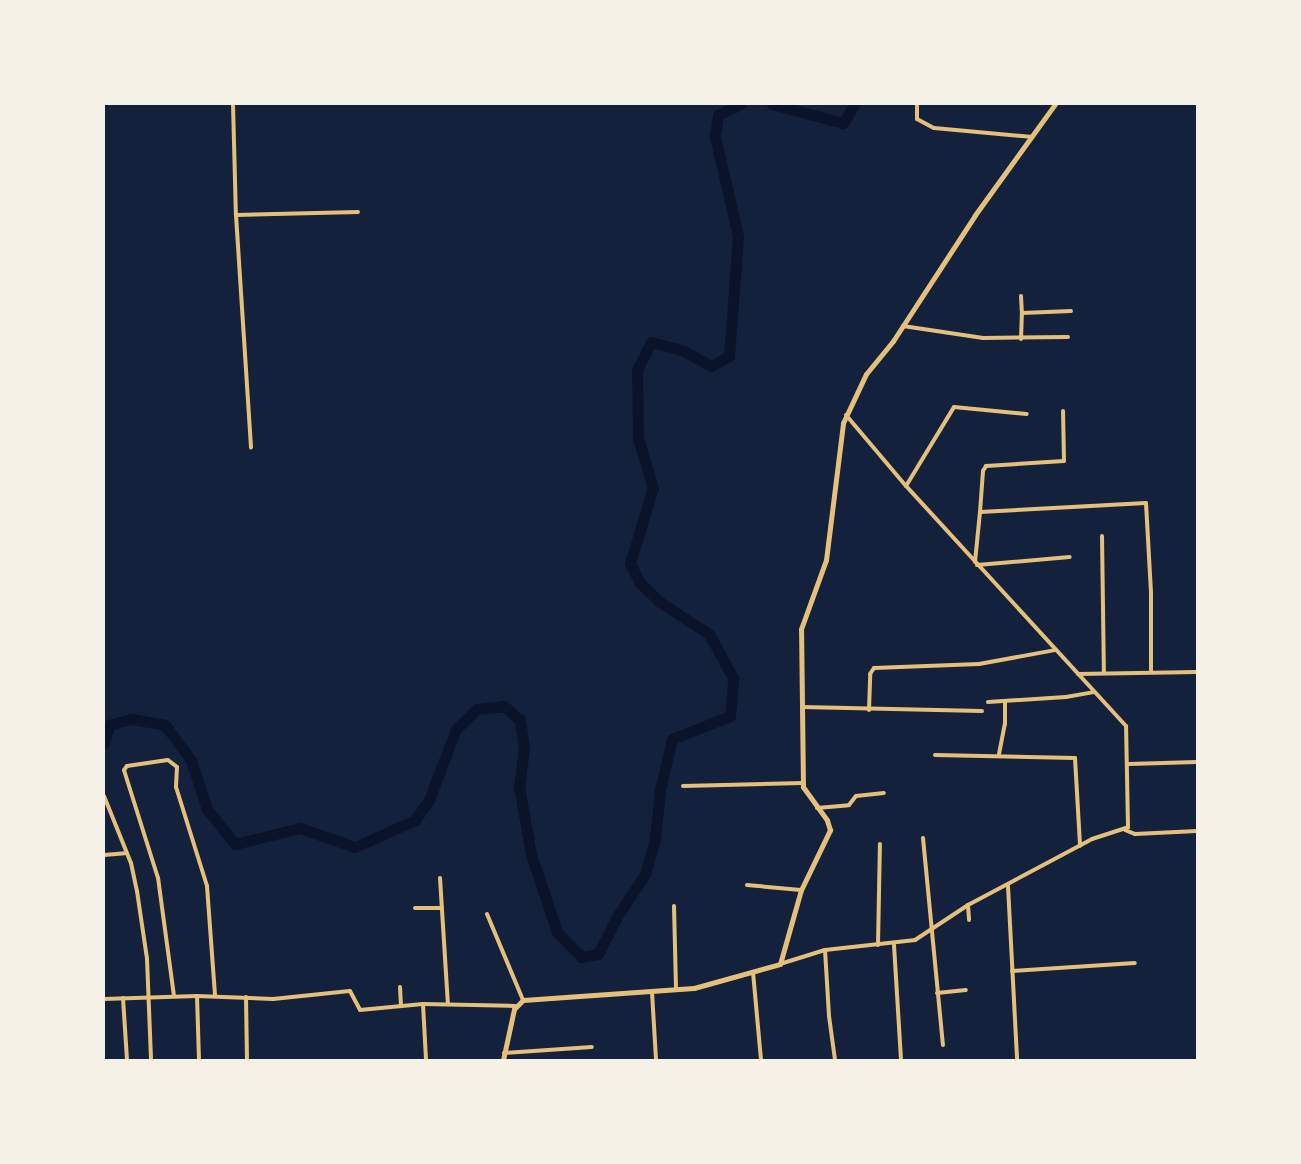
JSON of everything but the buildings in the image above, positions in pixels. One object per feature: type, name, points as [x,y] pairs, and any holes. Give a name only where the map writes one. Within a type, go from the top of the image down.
[{"type":"main road","points":[[503,1060],[515,1006],[523,1000],[704,987],[780,964],[800,890],[830,830],[827,820],[805,793],[803,783],[802,626],[826,560],[841,430],[846,414],[866,374],[903,326],[975,215],[1055,104]]},
{"type":"street","points":[[233,104],[236,215],[251,448]]},
{"type":"street","points":[[917,104],[917,119],[934,128],[1033,137]]},
{"type":"street","points":[[236,215],[358,212]]},
{"type":"street","points":[[1021,296],[1021,339]]},
{"type":"street","points":[[1022,313],[1071,311]]},
{"type":"street","points":[[903,326],[969,337],[1021,339],[1068,337]]},
{"type":"street","points":[[906,486],[954,407],[1028,414]]},
{"type":"street","points":[[976,563],[983,470],[986,466],[1064,461],[1063,411]]},
{"type":"street","points":[[780,964],[825,950],[894,945],[915,940],[968,905],[1008,886],[1080,846],[1125,830],[1128,827],[1129,764],[1126,726],[1054,650],[906,486],[846,414]]},
{"type":"street","points":[[980,512],[1146,503],[1150,527],[1151,672]]},
{"type":"street","points":[[1102,536],[1104,672]]},
{"type":"street","points":[[976,563],[1070,557]]},
{"type":"street","points":[[869,710],[870,674],[874,668],[979,664],[1054,650]]},
{"type":"street","points":[[1078,674],[1104,672],[1197,672]]},
{"type":"street","points":[[988,702],[1005,703],[1094,692]]},
{"type":"street","points":[[999,754],[1006,724],[1005,703]]},
{"type":"street","points":[[802,707],[869,710],[982,711]]},
{"type":"street","points":[[935,756],[999,754],[1075,758],[1080,846]]},
{"type":"street","points":[[174,996],[158,878],[124,770],[127,766],[168,760],[177,767],[176,787],[207,886],[215,996]]},
{"type":"street","points":[[1129,764],[1197,762]]},
{"type":"street","points":[[682,786],[803,783]]},
{"type":"street","points":[[817,808],[849,805],[856,796],[884,793]]},
{"type":"street","points":[[104,796],[125,853],[131,863],[137,891],[147,960],[151,1060]]},
{"type":"street","points":[[1125,830],[1135,834],[1197,831]]},
{"type":"street","points":[[923,838],[943,1044]]},
{"type":"street","points":[[878,945],[880,844]]},
{"type":"street","points":[[104,855],[125,853]]},
{"type":"street","points":[[440,878],[448,1004]]},
{"type":"street","points":[[747,884],[800,890]]},
{"type":"street","points":[[1008,886],[1017,1060]]},
{"type":"street","points":[[968,905],[969,920]]},
{"type":"street","points":[[674,906],[676,990]]},
{"type":"street","points":[[415,908],[442,908]]},
{"type":"street","points":[[487,914],[523,1000]]},
{"type":"street","points":[[894,945],[901,1060]]},
{"type":"street","points":[[825,950],[830,1026],[835,1060]]},
{"type":"street","points":[[1012,971],[1135,963]]},
{"type":"street","points":[[753,972],[761,1060]]},
{"type":"street","points":[[400,987],[401,1006]]},
{"type":"street","points":[[937,993],[966,990]]},
{"type":"street","points":[[104,999],[149,996],[289,998],[350,991],[360,1010],[423,1004],[515,1006]]},
{"type":"street","points":[[652,992],[656,1060]]},
{"type":"street","points":[[196,996],[199,1060]]},
{"type":"street","points":[[123,998],[127,1060]]},
{"type":"street","points":[[246,998],[248,1060]]},
{"type":"street","points":[[423,1004],[426,1060]]},
{"type":"street","points":[[504,1053],[592,1047]]},
{"type":"waterway","points":[[104,743],[109,725],[132,719],[165,725],[191,760],[207,809],[235,844],[300,828],[355,847],[415,820],[429,800],[456,729],[477,709],[504,706],[520,720],[524,748],[519,786],[531,854],[557,932],[581,957],[598,954],[618,915],[645,874],[655,839],[660,790],[672,739],[730,716],[733,678],[709,634],[660,602],[640,583],[630,563],[653,488],[638,438],[637,370],[651,342],[684,351],[711,366],[729,356],[738,236],[715,136],[718,115],[741,104]]},
{"type":"waterway","points":[[772,104],[843,123],[855,104]]}]
